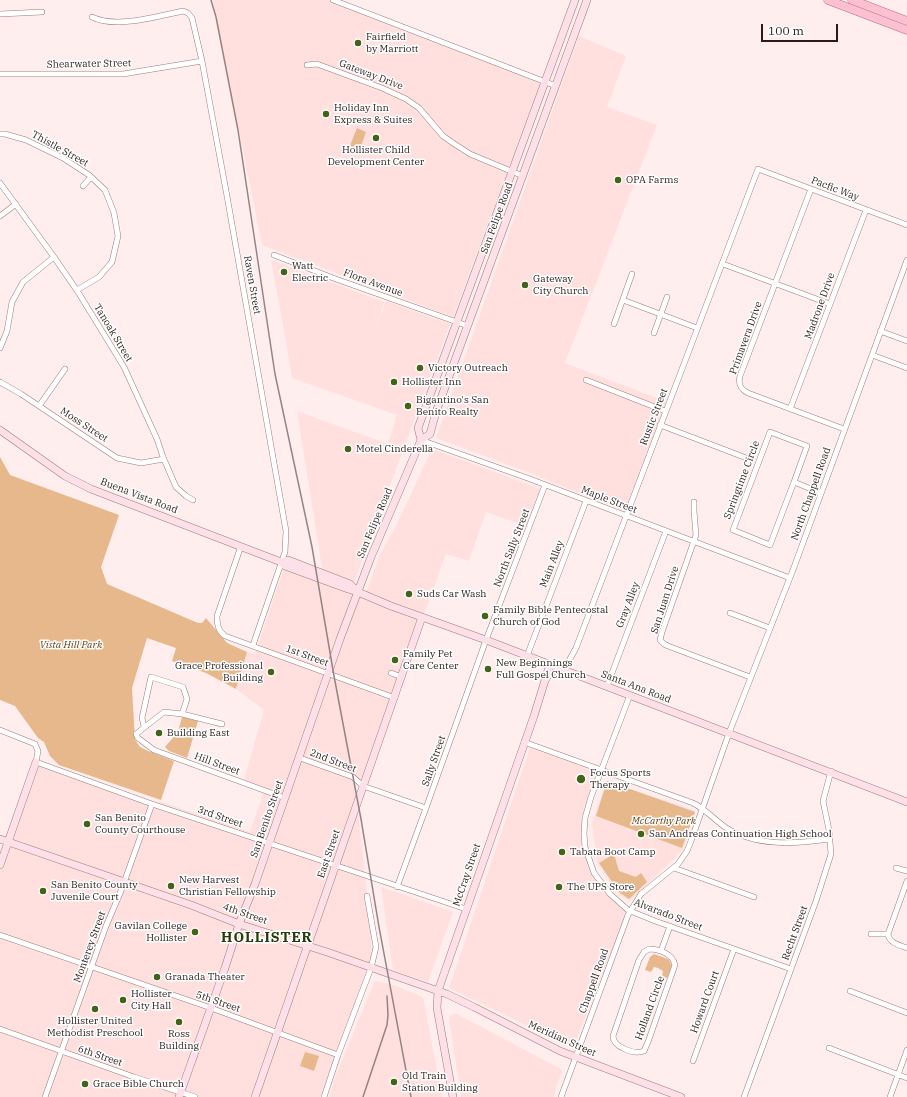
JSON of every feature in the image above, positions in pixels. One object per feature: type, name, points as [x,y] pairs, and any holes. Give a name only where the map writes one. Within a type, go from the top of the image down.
[{"type":"main road","points":[[828,0],[907,30]]},
{"type":"main road","points":[[852,0],[907,21]]},
{"type":"street","points":[[333,0],[556,86]]},
{"type":"street","name":"San Felipe Road","points":[[421,440],[418,428],[575,0]]},
{"type":"street","name":"San Felipe Road","points":[[358,592],[373,550],[421,440],[430,434],[436,412],[587,0]]},
{"type":"street","name":"Raven Street","points":[[92,17],[99,21],[115,22],[183,11],[188,13],[192,18],[202,61],[234,233],[286,531],[285,552],[253,645]]},
{"type":"street","points":[[0,14],[42,12]]},
{"type":"street","name":"Shearwater Street","points":[[0,74],[123,74],[202,61]]},
{"type":"street","name":"Gateway Drive","points":[[307,65],[317,64],[406,98],[420,108],[443,136],[452,144],[470,154],[523,176]]},
{"type":"street","name":"Thistle Street","points":[[0,134],[26,140],[63,158],[91,177],[105,190],[114,213],[118,236],[112,262],[99,277],[77,290]]},
{"type":"street","name":"Pacfic Way","points":[[758,169],[907,225]]},
{"type":"street","name":"Rustic Street","points":[[544,683],[550,674],[562,669],[570,662],[576,648],[758,169]]},
{"type":"street","points":[[83,186],[91,177]]},
{"type":"street","name":"Tanoak Street","points":[[0,183],[77,290],[124,367],[157,439],[176,487],[193,500]]},
{"type":"street","name":"Primavera Drive","points":[[811,189],[740,376],[739,383],[740,387],[744,391],[844,429]]},
{"type":"street","points":[[0,216],[16,204]]},
{"type":"street","name":"Madrone Drive","points":[[790,409],[866,210]]},
{"type":"street","name":"Flora Avenue","points":[[274,255],[468,326]]},
{"type":"street","points":[[0,348],[7,331],[12,302],[23,282],[54,257]]},
{"type":"street","name":"North Chappell Road","points":[[703,808],[729,733],[790,578],[907,260]]},
{"type":"street","points":[[723,264],[830,304]]},
{"type":"street","points":[[614,324],[632,274]]},
{"type":"street","points":[[654,332],[667,297]]},
{"type":"street","points":[[623,300],[697,328]]},
{"type":"street","points":[[880,331],[907,341]]},
{"type":"street","points":[[872,355],[907,368]]},
{"type":"street","points":[[39,406],[64,369]]},
{"type":"street","points":[[586,380],[665,411]]},
{"type":"street","name":"Moss Street","points":[[0,382],[21,394],[117,458],[141,463],[164,459]]},
{"type":"street","points":[[660,425],[749,459]]},
{"type":"street","name":"Buena Vista Road","points":[[0,430],[65,476],[91,489],[241,546],[281,562],[285,566],[358,592]]},
{"type":"street","name":"Springtime Circle","points":[[770,432],[807,446],[794,482],[770,544],[733,530],[770,432]]},
{"type":"street","name":"Maple Street","points":[[421,440],[545,485],[790,578]]},
{"type":"street","points":[[794,482],[821,493]]},
{"type":"street","name":"North Sally Street","points":[[486,640],[545,485]]},
{"type":"street","name":"Main Alley","points":[[527,656],[586,501]]},
{"type":"street","points":[[694,502],[696,529],[694,542]]},
{"type":"street","name":"Gray Alley","points":[[607,686],[666,531]]},
{"type":"street","name":"San Juan Drive","points":[[694,542],[660,640],[668,646],[750,677]]},
{"type":"street","name":"1st Street","points":[[241,546],[217,616],[217,625],[222,634],[395,698]]},
{"type":"street","name":"Santa Ana Road","points":[[358,592],[831,771],[907,802]]},
{"type":"street","name":"San Benito Street","points":[[180,1094],[239,924],[255,884],[358,592]]},
{"type":"street","points":[[730,613],[770,628]]},
{"type":"street","name":"East Street","points":[[255,1097],[422,617]]},
{"type":"street","name":"Sally Street","points":[[397,887],[486,640]]},
{"type":"street","name":"McCray Street","points":[[453,1097],[437,1008],[438,991],[550,664]]},
{"type":"street","points":[[391,674],[402,677]]},
{"type":"street","points":[[182,714],[187,699],[183,688],[151,677],[142,718],[144,726],[164,712],[182,714],[222,724]]},
{"type":"street","name":"Alvarado Street","points":[[630,695],[601,770],[585,818],[585,847],[590,866],[597,878],[610,894],[630,911],[791,969]]},
{"type":"street","name":"Hill Street","points":[[144,726],[136,734],[138,738],[154,750],[285,798]]},
{"type":"street","points":[[0,730],[35,744],[38,750],[36,762],[0,865]]},
{"type":"street","points":[[524,742],[693,803],[703,808],[726,827],[742,834],[770,842],[787,843],[830,839]]},
{"type":"street","name":"2nd Street","points":[[300,758],[353,777],[363,786],[426,808]]},
{"type":"street","name":"3rd Street","points":[[36,762],[152,804],[466,910]]},
{"type":"street","name":"Recht Street","points":[[744,1097],[828,864],[831,849],[823,801],[831,771]]},
{"type":"street","name":"Monterey Street","points":[[45,1097],[152,804]]},
{"type":"street","name":"Chappell Road","points":[[561,1097],[630,911],[641,894],[674,868],[687,851],[703,808]]},
{"type":"street","name":"4th Street","points":[[0,839],[239,924],[438,991]]},
{"type":"street","points":[[674,868],[754,897]]},
{"type":"street","points":[[896,868],[907,871]]},
{"type":"street","points":[[907,882],[888,934],[888,938],[892,942],[907,948]]},
{"type":"street","points":[[324,1097],[338,1055],[371,968],[376,947],[367,896]]},
{"type":"street","points":[[661,951],[670,926]]},
{"type":"street","points":[[871,934],[888,934]]},
{"type":"street","name":"5th Street","points":[[0,935],[210,1008],[338,1055]]},
{"type":"street","name":"Holland Circle","points":[[649,949],[661,951],[672,958],[675,965],[674,970],[645,1049],[640,1052],[632,1051],[614,1043],[614,1032],[641,955],[649,949]]},
{"type":"street","name":"Howard Court","points":[[693,1061],[734,949]]},
{"type":"street","name":"Meridian Street","points":[[438,991],[464,1002],[535,1039],[575,1057],[681,1097]]},
{"type":"street","points":[[850,991],[907,1013]]},
{"type":"street","name":"6th Street","points":[[0,1029],[180,1094],[195,1097]]},
{"type":"street","points":[[829,1048],[907,1078]]},
{"type":"street","points":[[890,1097],[907,1050]]},
{"type":"shaded area","points":[[213,0],[333,0],[541,81],[453,317],[262,245]]},
{"type":"shaded area","points":[[579,36],[626,56],[607,107],[657,125],[565,363],[667,402],[628,512],[528,472],[436,438]]},
{"type":"shaded area","points":[[271,260],[384,302],[374,332],[386,301],[450,324],[353,585],[323,574],[297,411],[388,444],[397,415],[292,378]]},
{"type":"shaded area","points":[[432,449],[544,490],[529,527],[486,512],[469,561],[446,554],[363,780],[354,777],[371,927],[372,955],[320,1097],[0,1097],[0,864],[36,762],[158,804],[159,801],[250,832],[264,791],[243,783],[264,710],[236,689],[247,652],[255,654],[284,567],[364,598],[380,555],[398,522]]},
{"type":"shaded area","points":[[530,748],[593,769],[596,774],[584,834],[593,874],[628,910],[573,1048],[449,988]]},
{"type":"shaded area","name":"San Andreas Continuation High School","points":[[607,781],[696,811],[683,850],[630,901],[619,895],[597,862],[592,823]]},
{"type":"shaded area","points":[[381,887],[453,912],[428,982],[393,970]]},
{"type":"shaded area","points":[[375,981],[393,985],[423,997],[442,1097],[329,1097],[336,1075]]},
{"type":"shaded area","points":[[455,1013],[561,1069],[562,1071],[553,1097],[461,1097],[449,1019],[450,1016]]},
{"type":"green space","points":[[357,128],[366,132],[359,151],[349,148]]},
{"type":"green space","name":"Vista Hill Park","points":[[0,457],[10,475],[119,515],[101,567],[107,584],[198,623],[202,623],[206,618],[227,643],[247,652],[236,689],[206,673],[172,661],[176,648],[147,638],[132,688],[135,740],[140,747],[174,761],[161,800],[59,765],[50,756],[44,742],[38,738],[15,706],[0,700]]},
{"type":"green space","points":[[182,717],[198,721],[187,758],[169,751],[165,747],[178,732]]},
{"type":"green space","name":"McCarthy Park","points":[[607,781],[695,812],[682,848],[596,816]]},
{"type":"green space","points":[[614,854],[619,871],[636,877],[641,873],[647,882],[629,899],[619,892],[599,863]]},
{"type":"green space","points":[[654,954],[668,959],[672,965],[667,978],[662,976],[663,971],[658,968],[654,967],[651,972],[645,970],[650,957]]},
{"type":"green space","points":[[305,1052],[319,1056],[314,1071],[300,1066]]},
{"type":"railway","points":[[211,0],[216,17],[238,130],[275,374],[312,547],[379,927],[411,1097]]},
{"type":"railway","points":[[363,1097],[387,1025],[387,996]]},
{"type":"place","name":"Fairfield by Marriott","points":[[358,43]]},
{"type":"place","name":"Holiday Inn Express & Suites","points":[[326,114]]},
{"type":"place","name":"Hollister Child Development Center","points":[[376,138]]},
{"type":"place","name":"OPA Farms","points":[[618,180]]},
{"type":"place","name":"Watt Electric","points":[[284,272]]},
{"type":"place","name":"Gateway City Church","points":[[525,285]]},
{"type":"place","name":"Victory Outreach","points":[[420,368]]},
{"type":"place","name":"Hollister Inn","points":[[394,382]]},
{"type":"place","name":"Bigantino's San Benito Realty","points":[[408,406]]},
{"type":"place","name":"Motel Cinderella","points":[[348,449]]},
{"type":"place","name":"Suds Car Wash","points":[[409,594]]},
{"type":"place","name":"Family Bible Pentecostal Church of God","points":[[485,616]]},
{"type":"place","name":"Family Pet Care Center","points":[[395,660]]},
{"type":"place","name":"New Beginnings Full Gospel Church","points":[[488,669]]},
{"type":"place","name":"Grace Professional Building","points":[[271,672]]},
{"type":"place","name":"Building East","points":[[159,733]]},
{"type":"place","name":"Focus Sports Therapy","points":[[581,779]]},
{"type":"place","name":"San Benito County Courthouse","points":[[87,824]]},
{"type":"place","name":"San Andreas Continuation High School","points":[[641,834]]},
{"type":"place","name":"Tabata Boot Camp","points":[[562,852]]},
{"type":"place","name":"New Harvest Christian Fellowship","points":[[171,886]]},
{"type":"place","name":"The UPS Store","points":[[559,887]]},
{"type":"place","name":"San Benito County Juvenile Court","points":[[43,891]]},
{"type":"place","name":"Gavilan College Hollister","points":[[195,932]]},
{"type":"place","name":"Granada Theater","points":[[157,977]]},
{"type":"place","name":"Hollister City Hall","points":[[123,1000]]},
{"type":"place","name":"Hollister United Methodist Preschool","points":[[95,1009]]},
{"type":"place","name":"Ross Building","points":[[179,1022]]},
{"type":"place","name":"Old Train Station Building","points":[[394,1082]]},
{"type":"place","name":"Grace Bible Church","points":[[85,1084]]},
{"type":"district","name":"HOLLISTER","points":[[267,938]]}]
